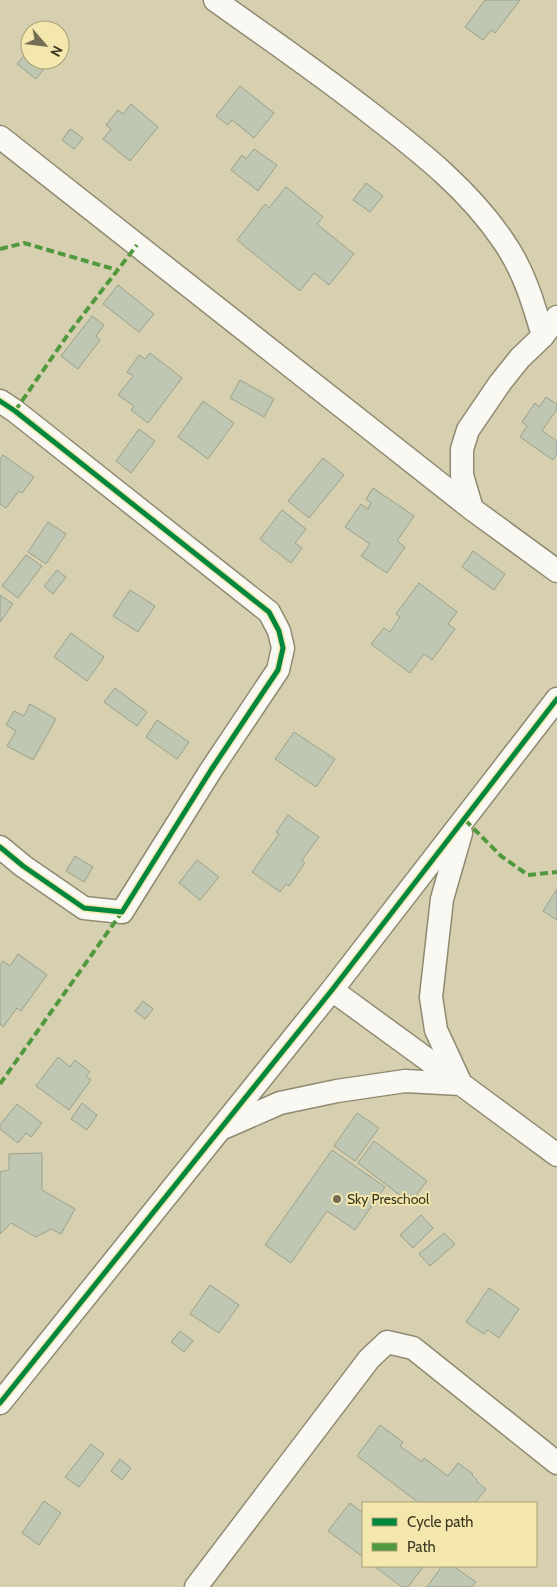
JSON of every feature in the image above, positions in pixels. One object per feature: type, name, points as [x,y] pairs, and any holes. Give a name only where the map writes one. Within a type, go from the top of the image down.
[{"type":"street","points":[[214,0],[331,82],[403,138],[462,190],[504,242],[530,289],[543,336]]},
{"type":"street","points":[[0,138],[472,508],[557,571]]},
{"type":"street","points":[[472,508],[462,475],[462,449],[468,430],[500,383],[520,358],[543,336],[557,317]]},
{"type":"street","points":[[0,401],[269,612],[279,631],[283,648],[278,670],[211,770],[122,912],[84,908],[23,866],[0,847]]},
{"type":"street","points":[[0,1402],[332,990],[557,699]]},
{"type":"street","points":[[461,1084],[436,1030],[431,997],[442,899],[465,820]]},
{"type":"street","points":[[332,990],[557,1155]]},
{"type":"street","points":[[220,1130],[280,1104],[337,1092],[405,1082],[461,1084]]},
{"type":"street","points":[[196,1587],[369,1359],[387,1342],[413,1348],[557,1463]]},
{"type":"building","points":[[485,0],[520,0],[495,33],[491,30],[483,40],[465,27]]},
{"type":"building","points":[[25,70],[43,70],[36,79]]},
{"type":"building","points":[[240,86],[274,113],[254,138],[232,120],[228,125],[216,116]]},
{"type":"building","points":[[131,104],[158,127],[130,161],[103,139],[111,129],[106,125],[118,110],[123,114]]},
{"type":"building","points":[[70,129],[83,138],[74,149],[62,140]]},
{"type":"building","points":[[254,149],[277,165],[258,191],[231,170],[242,155],[246,159]]},
{"type":"building","points":[[366,183],[383,196],[370,212],[353,200]]},
{"type":"building","points":[[286,187],[323,217],[317,224],[354,254],[329,285],[314,273],[300,291],[237,240],[265,204],[269,208]]},
{"type":"building","points":[[118,285],[154,314],[139,332],[103,304]]},
{"type":"building","points":[[92,316],[104,325],[96,336],[100,340],[78,369],[61,356]]},
{"type":"building","points":[[150,353],[182,378],[148,423],[131,410],[134,406],[118,395],[133,376],[127,372],[139,355],[145,359]]},
{"type":"building","points":[[240,380],[274,399],[264,417],[230,398]]},
{"type":"building","points":[[546,397],[557,404],[557,409],[542,431],[557,441],[557,454],[553,460],[520,437],[527,426],[522,422],[535,403],[539,407]]},
{"type":"building","points":[[203,401],[234,423],[208,459],[178,437]]},
{"type":"building","points":[[139,429],[155,441],[131,473],[116,461]]},
{"type":"building","points":[[3,455],[34,477],[22,493],[19,491],[6,508],[0,504],[0,459]]},
{"type":"building","points":[[323,458],[344,475],[309,518],[288,501]]},
{"type":"building","points":[[373,488],[414,516],[397,541],[405,547],[387,573],[361,556],[370,544],[345,527],[361,504],[368,509],[371,503],[366,499]]},
{"type":"building","points":[[282,510],[306,529],[295,543],[302,548],[291,563],[260,539]]},
{"type":"building","points":[[48,522],[66,534],[46,564],[28,552]]},
{"type":"building","points":[[473,551],[505,574],[494,590],[462,567]]},
{"type":"building","points":[[26,555],[42,566],[18,598],[2,586]]},
{"type":"building","points":[[57,570],[66,577],[53,594],[44,586]]},
{"type":"building","points":[[419,583],[457,612],[448,624],[455,629],[432,660],[424,654],[410,673],[371,644],[384,628],[390,632],[400,617],[396,614]]},
{"type":"building","points":[[130,590],[155,606],[138,632],[113,616]]},
{"type":"building","points":[[0,595],[13,604],[0,622]]},
{"type":"building","points":[[71,633],[104,657],[87,681],[54,657]]},
{"type":"building","points":[[115,688],[147,712],[137,726],[104,702]]},
{"type":"building","points":[[30,704],[56,719],[33,760],[7,746],[16,731],[6,725],[14,711],[24,716]]},
{"type":"building","points":[[157,720],[189,742],[177,759],[146,737]]},
{"type":"building","points":[[294,732],[335,759],[316,787],[275,759]]},
{"type":"building","points":[[288,815],[319,837],[302,860],[305,863],[289,886],[286,884],[280,892],[252,872],[279,834],[276,832]]},
{"type":"building","points":[[75,856],[93,867],[84,882],[66,871]]},
{"type":"building","points":[[197,860],[219,877],[200,900],[179,883]]},
{"type":"building","points":[[557,889],[557,920],[543,911]]},
{"type":"building","points":[[18,954],[47,975],[21,1011],[17,1008],[3,1027],[0,1024],[0,965],[3,961],[10,966]]},
{"type":"building","points":[[143,1001],[153,1009],[145,1019],[135,1011]]},
{"type":"building","points":[[58,1057],[70,1067],[75,1060],[90,1072],[86,1076],[91,1080],[69,1110],[36,1086]]},
{"type":"building","points":[[82,1103],[97,1115],[87,1130],[71,1119]]},
{"type":"building","points":[[17,1104],[42,1123],[31,1137],[26,1133],[18,1143],[0,1129],[0,1125]]},
{"type":"building","points":[[357,1113],[379,1128],[355,1161],[334,1146]]},
{"type":"building","points":[[374,1141],[427,1181],[410,1203],[358,1163]]},
{"type":"building","name":"Sky Preschool","points":[[332,1150],[385,1187],[355,1230],[327,1211],[291,1263],[265,1245]]},
{"type":"building","points":[[42,1153],[42,1190],[75,1209],[61,1234],[51,1229],[36,1237],[11,1223],[0,1234],[0,1172],[9,1170],[9,1154]]},
{"type":"building","points":[[421,1215],[433,1228],[413,1248],[400,1235]]},
{"type":"building","points":[[444,1233],[455,1244],[430,1266],[419,1254]]},
{"type":"building","points":[[210,1285],[239,1305],[219,1333],[190,1314]]},
{"type":"building","points":[[489,1288],[519,1309],[499,1338],[488,1330],[484,1334],[466,1322]]},
{"type":"building","points":[[180,1331],[193,1341],[184,1352],[171,1342]]},
{"type":"building","points":[[380,1425],[403,1442],[400,1446],[422,1462],[424,1458],[448,1476],[458,1463],[473,1474],[476,1481],[486,1489],[476,1502],[418,1502],[357,1456]]},
{"type":"building","points":[[91,1444],[104,1454],[79,1487],[65,1477]]},
{"type":"building","points":[[120,1459],[131,1468],[122,1480],[111,1471]]},
{"type":"building","points":[[44,1501],[61,1513],[39,1545],[22,1533]]},
{"type":"building","points":[[350,1503],[362,1512],[362,1556],[328,1531]]},
{"type":"building","points":[[375,1567],[423,1567],[408,1587],[402,1587]]},
{"type":"building","points":[[441,1567],[454,1567],[476,1582],[472,1587],[427,1587]]},
{"type":"marked path","points":[[0,249],[24,243],[117,270]]},
{"type":"marked path","points":[[15,411],[69,333],[137,245]]},
{"type":"marked path","points":[[465,820],[501,856],[528,875],[557,872]]},
{"type":"marked path","points":[[0,1084],[122,912]]},
{"type":"cycle path","points":[[0,401],[269,612],[279,631],[283,648],[278,670],[211,770],[122,912],[84,908],[23,866],[0,847]]},
{"type":"cycle path","points":[[0,1403],[332,990],[557,699]]},
{"type":"place","name":"Sky Preschool","points":[[337,1199]]}]
